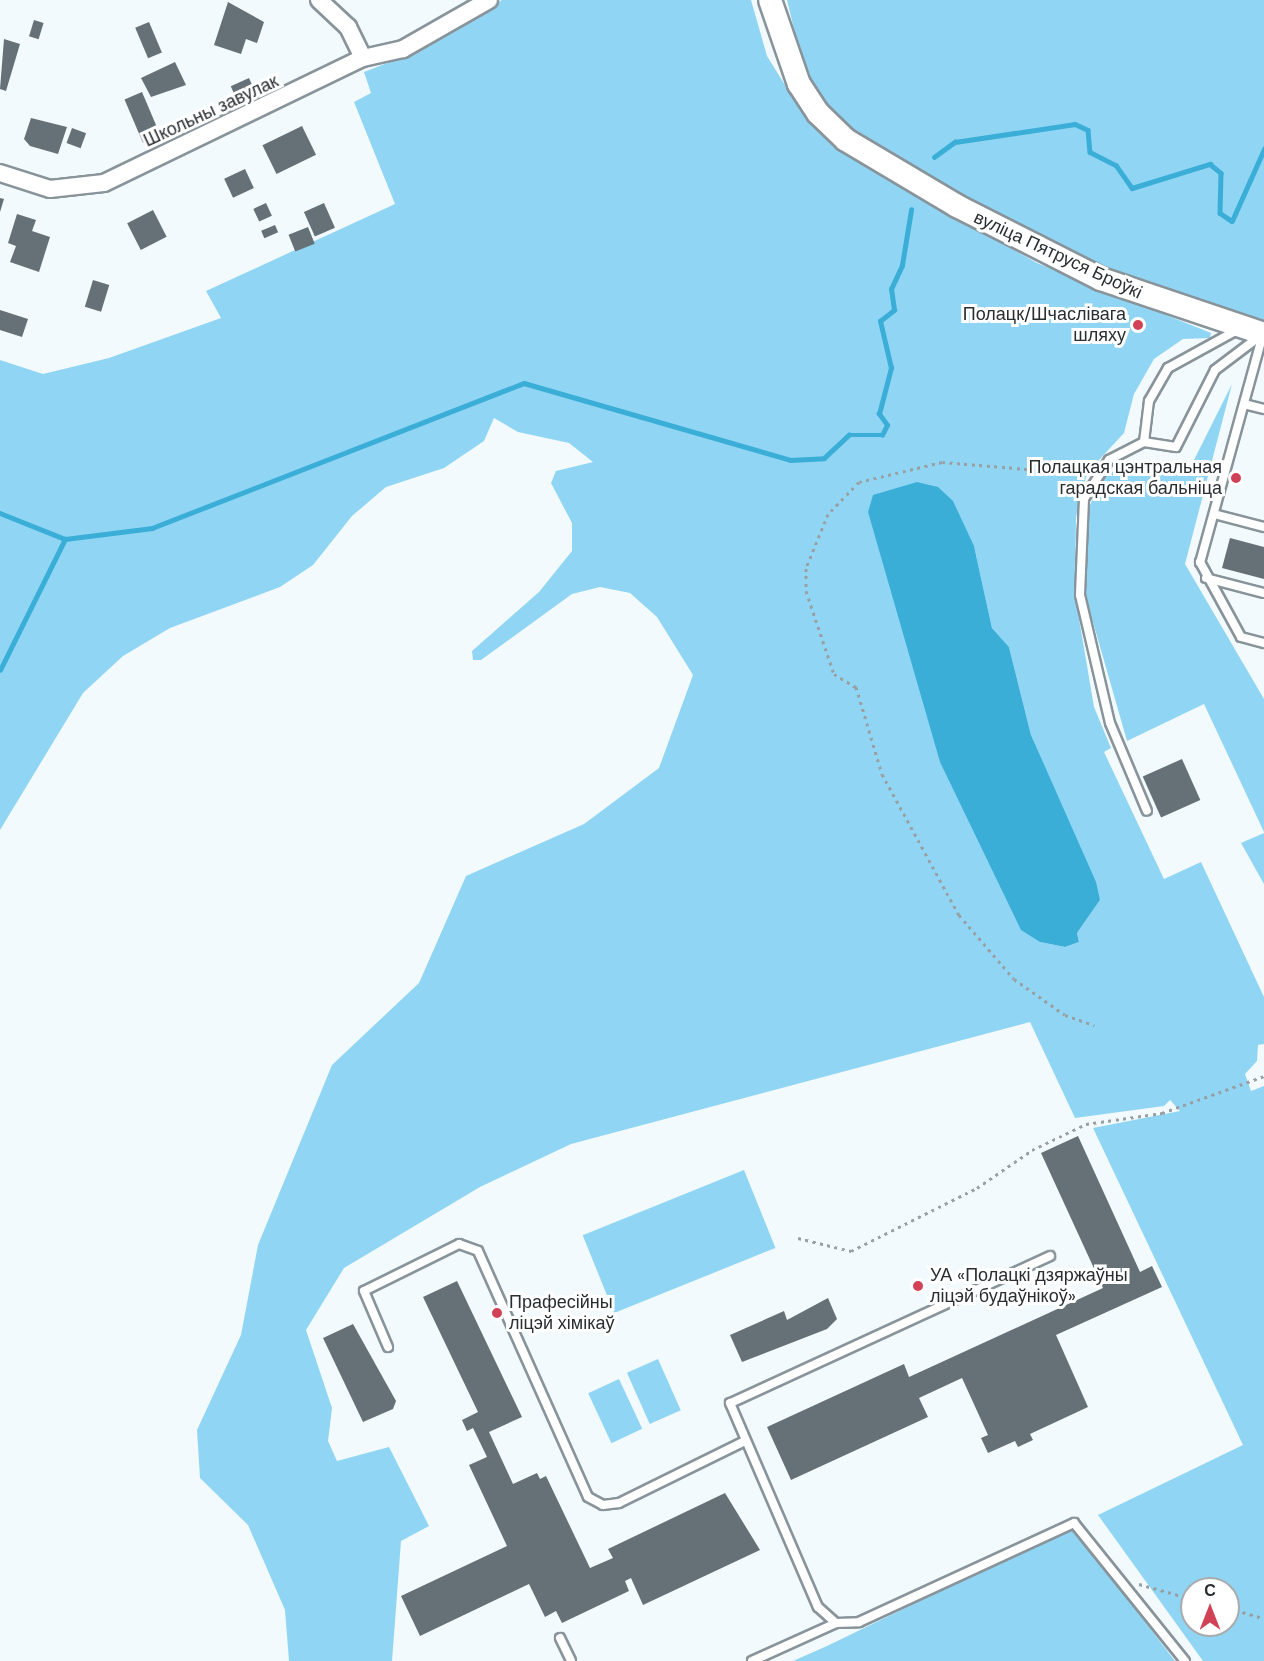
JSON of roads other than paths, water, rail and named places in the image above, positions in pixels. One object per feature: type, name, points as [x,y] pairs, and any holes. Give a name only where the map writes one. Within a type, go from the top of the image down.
[{"type":"main road","name":"вуліца Пятруся Броўкі","points":[[770,0],[784,49],[818,114],[884,165],[957,206],[1101,279],[1263,334]]},
{"type":"street","points":[[319,0],[348,27],[363,58]]},
{"type":"street","name":"Школьны завулак","points":[[0,173],[50,189],[88,188],[363,58],[404,49],[489,0]]},
{"type":"lane","points":[[1144,442],[1149,401],[1168,368],[1240,328]]},
{"type":"lane","points":[[1263,334],[1200,562],[1206,578],[1241,637],[1264,643]]},
{"type":"lane","points":[[1147,811],[1110,723],[1080,595],[1081,517],[1095,475],[1109,460],[1144,442],[1176,447],[1215,370],[1263,334]]},
{"type":"lane","points":[[1244,404],[1264,409]]},
{"type":"lane","points":[[1214,514],[1264,527]]},
{"type":"lane","points":[[1206,578],[1264,593]]},
{"type":"lane","points":[[388,1347],[363,1291],[459,1244],[478,1251],[588,1497],[603,1505],[619,1503],[745,1441]]},
{"type":"lane","points":[[836,1623],[818,1607],[730,1403],[1050,1256]]},
{"type":"lane","points":[[752,1661],[836,1623],[859,1622],[1074,1523],[1185,1661]]},
{"type":"lane","points":[[560,1638],[571,1661]]},
{"type":"waterway","points":[[934,157],[955,142],[1075,124],[1088,130],[1090,152],[1116,165],[1132,188],[1210,164],[1221,173],[1220,213],[1232,221],[1264,149]]},
{"type":"waterway","points":[[0,513],[65,539],[152,528],[524,383],[790,460],[824,458],[849,435],[882,435],[887,425],[879,414],[891,368],[880,321],[894,310],[891,289],[902,265],[911,210]]},
{"type":"waterway","points":[[0,670],[65,539]]},
{"type":"place","name":"Полацк/Шчаслівага шляху","points":[[1138,325]]},
{"type":"place","name":"Полацкая цэнтральная гарадская бальніца","points":[[1236,478]]},
{"type":"place","name":"УА «Полацкі дзяржаўны ліцэй будаўнікоў»","points":[[918,1286]]},
{"type":"place","name":"Прафесійны ліцэй хімікаў","points":[[497,1313]]}]
